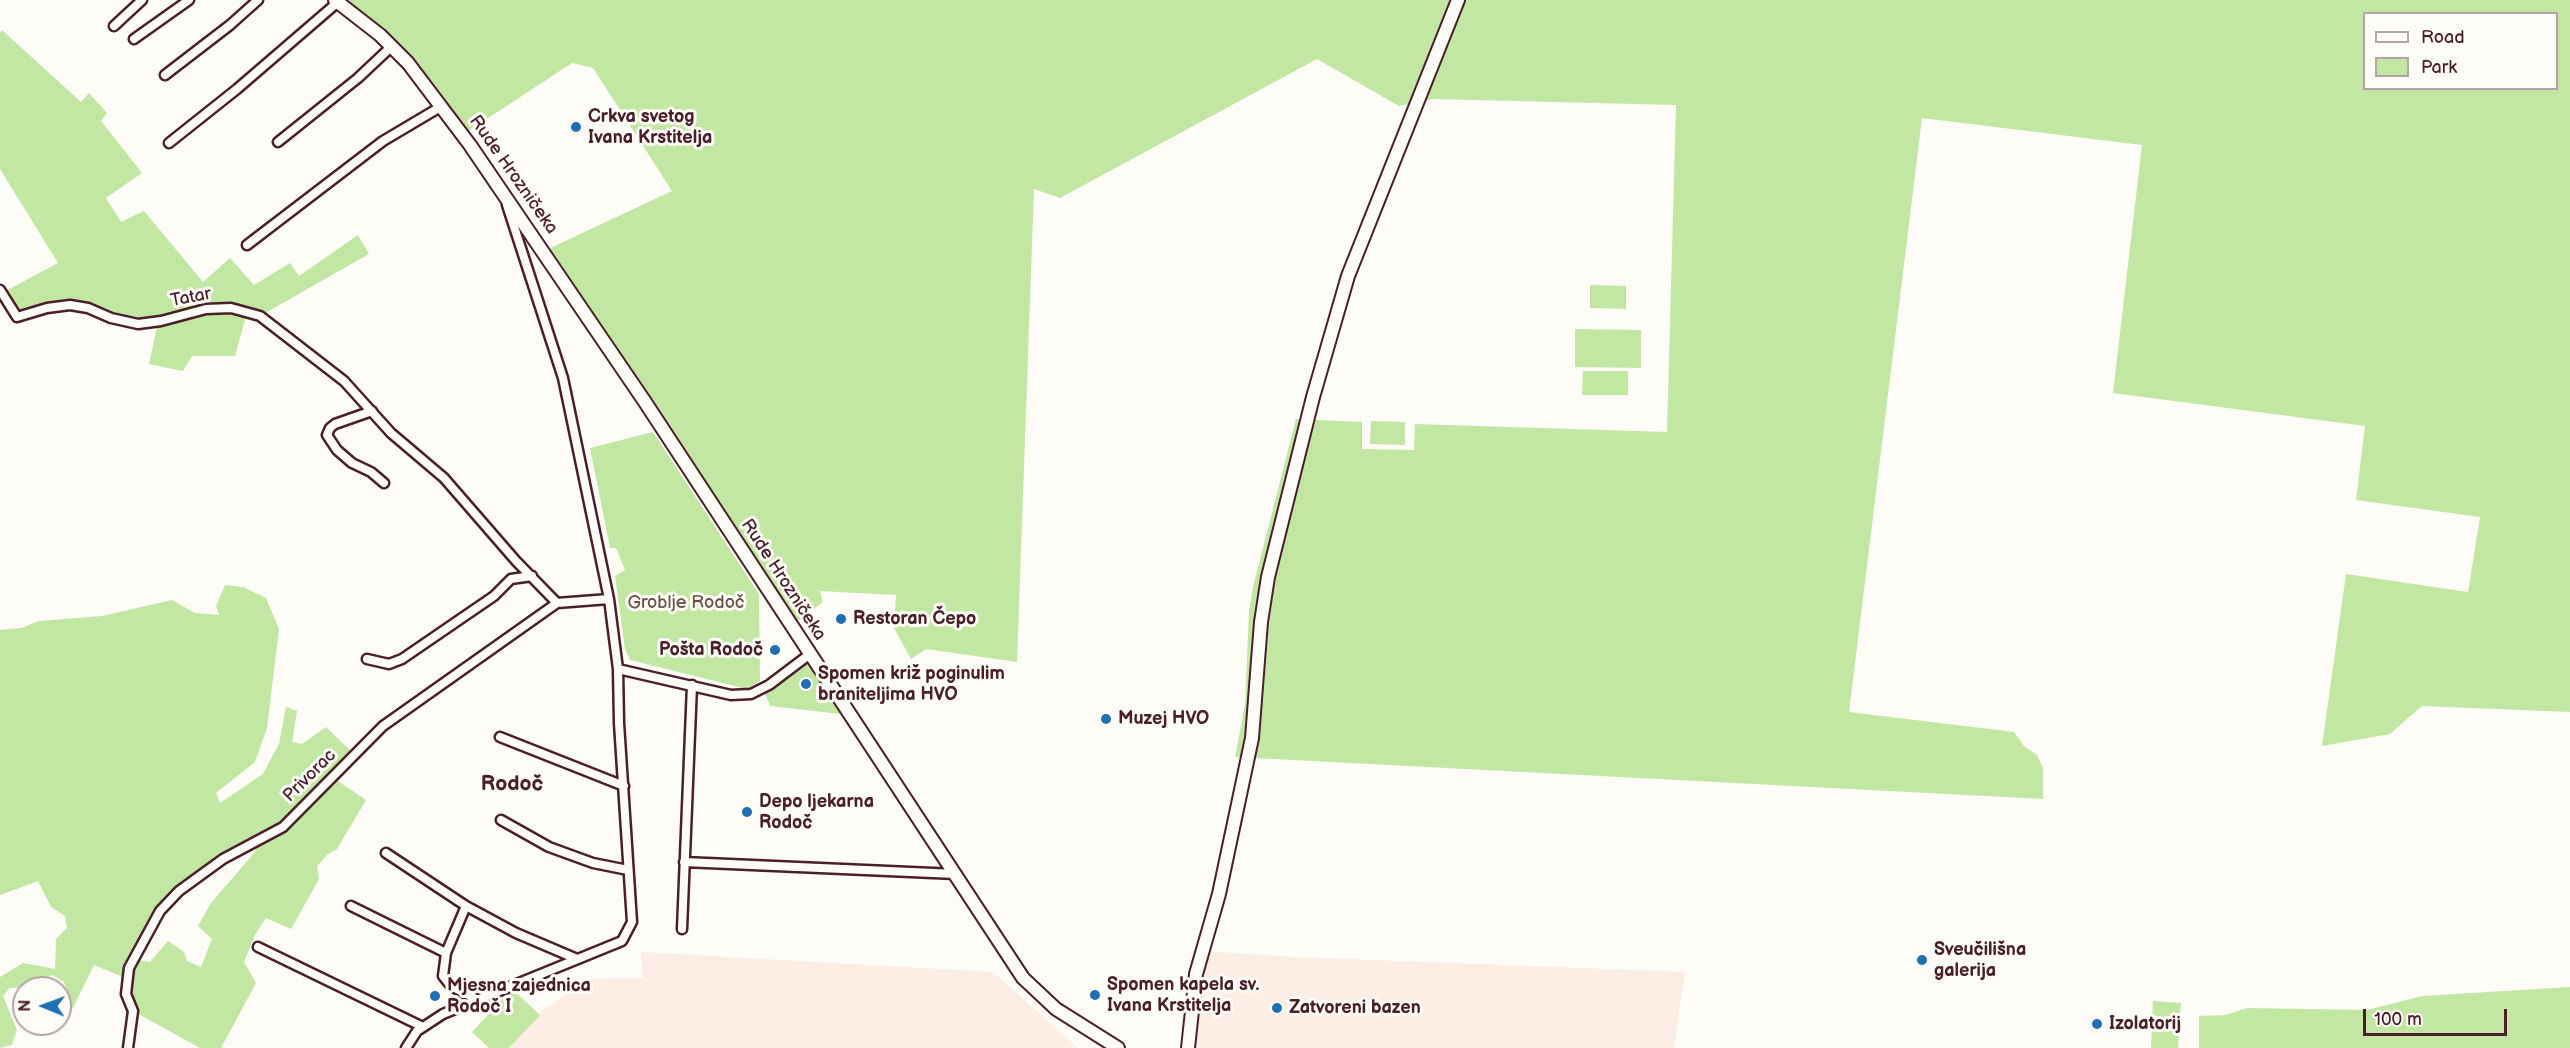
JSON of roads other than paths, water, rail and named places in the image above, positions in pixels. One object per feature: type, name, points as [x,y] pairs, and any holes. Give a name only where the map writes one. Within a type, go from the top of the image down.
[{"type":"street","points":[[114,26],[142,0]]},
{"type":"street","points":[[134,39],[189,0]]},
{"type":"street","points":[[165,75],[230,25],[258,0]]},
{"type":"street","points":[[1187,1045],[1196,974],[1220,894],[1252,738],[1261,622],[1268,577],[1313,397],[1348,276],[1458,0]]},
{"type":"street","name":"Rude Hrozničeka","points":[[169,143],[237,90],[336,1],[392,46],[442,106],[577,300],[1023,978],[1037,994],[1117,1048]]},
{"type":"street","points":[[278,142],[358,78],[392,46]]},
{"type":"street","points":[[247,245],[376,147],[442,106]]},
{"type":"street","points":[[406,1048],[423,1028],[443,1014],[622,941],[632,922],[618,669],[609,599],[563,378],[504,196]]},
{"type":"street","name":"Tatar","points":[[0,290],[17,317],[47,308],[70,305],[88,308],[111,318],[138,324],[161,321],[206,309],[231,308],[260,316],[344,381],[391,433],[444,478],[516,561],[557,603]]},
{"type":"street","points":[[372,411],[335,424],[327,435],[337,450],[352,463],[372,472],[384,483]]},
{"type":"street","points":[[367,659],[389,664],[402,659],[494,596],[511,579],[532,576]]},
{"type":"street","points":[[557,603],[609,599]]},
{"type":"street","name":"Privorac","points":[[128,1048],[133,1011],[126,994],[129,968],[160,911],[179,891],[223,859],[283,827],[383,726],[557,603]]},
{"type":"street","points":[[618,669],[731,695],[751,693],[769,685],[810,654]]},
{"type":"street","points":[[682,929],[692,685]]},
{"type":"street","points":[[500,737],[624,786]]},
{"type":"street","points":[[501,820],[549,847],[593,863],[628,870]]},
{"type":"street","points":[[386,853],[466,906],[516,933],[578,959]]},
{"type":"street","points":[[684,862],[956,874]]},
{"type":"street","points":[[351,906],[446,954]]},
{"type":"street","points":[[466,906],[442,969],[445,980],[478,1000]]},
{"type":"street","points":[[258,947],[423,1028]]},
{"type":"place","name":"Crkva svetog Ivana Krstitelja","points":[[576,127]]},
{"type":"place","name":"Restoran Čepo","points":[[841,619]]},
{"type":"place","name":"Pošta Rodoč","points":[[775,650]]},
{"type":"place","name":"Spomen križ poginulim braniteljima HVO","points":[[806,684]]},
{"type":"place","name":"Muzej HVO","points":[[1106,719]]},
{"type":"place","name":"Depo ljekarna Rodoč","points":[[747,812]]},
{"type":"place","name":"Sveučilišna galerija","points":[[1922,960]]},
{"type":"place","name":"Spomen kapela sv. Ivana Krstitelja","points":[[1095,995]]},
{"type":"place","name":"Mjesna zajednica Rodoč I","points":[[435,996]]},
{"type":"place","name":"Zatvoreni bazen","points":[[1277,1008]]},
{"type":"place","name":"Izolatorij","points":[[2097,1024]]},
{"type":"district","name":"Rodoč","points":[[512,785]]},
{"type":"park label","name":"Groblje Rodoč","points":[[686,603]]}]
